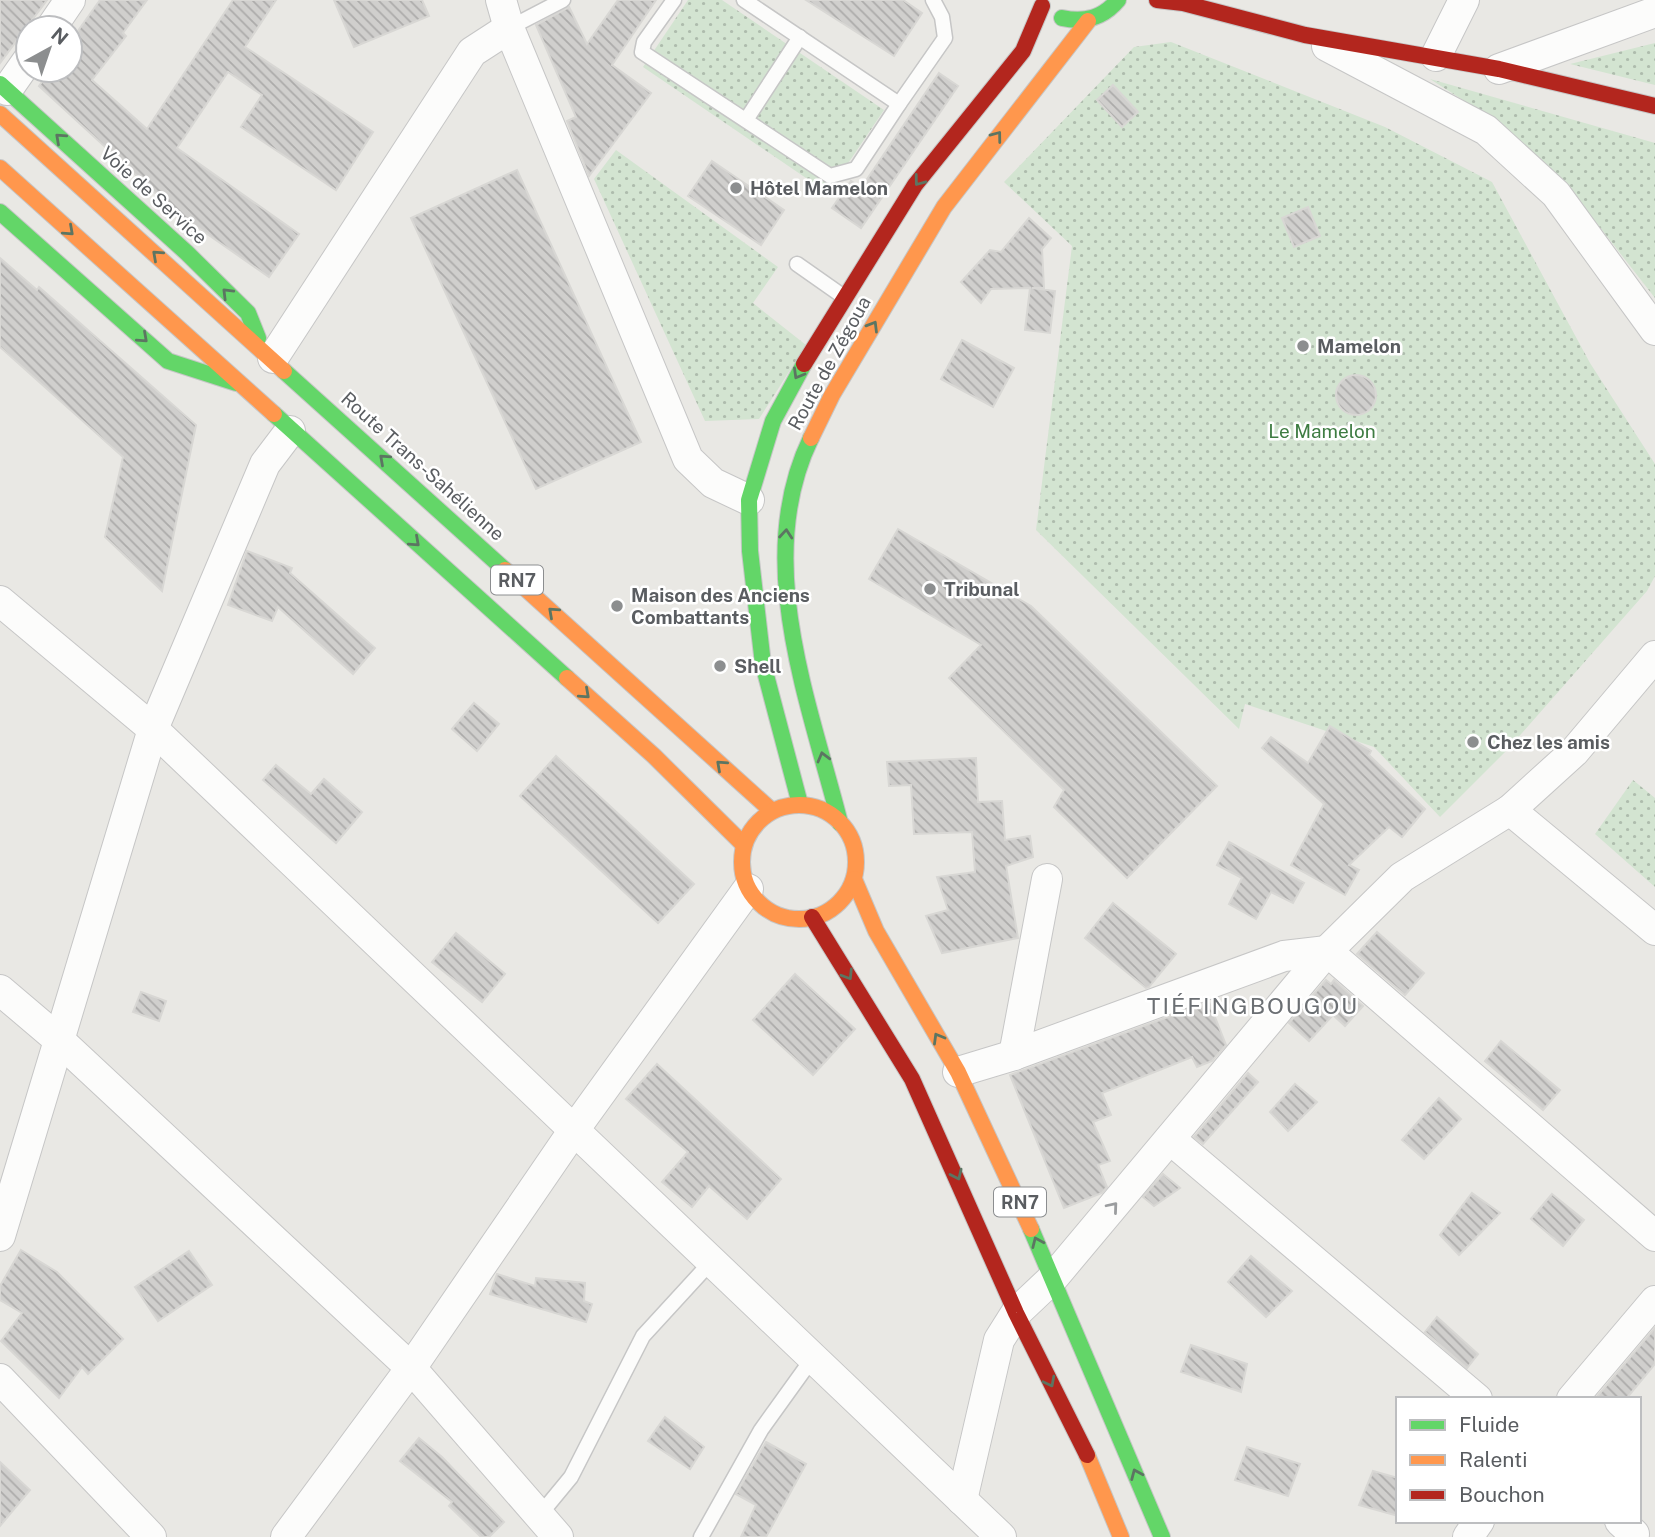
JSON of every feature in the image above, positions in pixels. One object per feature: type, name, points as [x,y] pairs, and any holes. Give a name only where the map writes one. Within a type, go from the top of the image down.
[{"type":"main road","name":"Route de Zégoua","points":[[841,822],[797,655],[784,563],[788,512],[802,457],[832,395],[944,207],[1088,21],[1101,16],[1118,0]]},
{"type":"main road","points":[[1157,0],[1182,1],[1306,35],[1436,56],[1655,106]]},
{"type":"main road","name":"Route de Zégoua","points":[[800,804],[763,664],[750,551],[749,499],[774,421],[845,298],[915,186],[1023,51],[1039,3]]},
{"type":"main road","points":[[1039,3],[1063,19],[1088,21]]},
{"type":"main road","name":"RN7","points":[[2,96],[268,354]]},
{"type":"main road","name":"Voie de Service","points":[[2,96],[177,244],[247,313],[268,354]]},
{"type":"main road","name":"RN7","points":[[0,168],[236,383],[654,755],[744,845]]},
{"type":"main road","points":[[0,212],[168,361],[236,383]]},
{"type":"main road","name":"Route Trans-Sahélienne","points":[[268,354],[772,811]]},
{"type":"main road","points":[[841,822],[829,813],[800,804],[772,811],[759,819],[744,845],[743,874],[748,889],[757,901],[775,914],[797,919],[812,917],[838,904],[853,879]]},
{"type":"main road","name":"RN7","points":[[841,822],[855,849],[853,879],[876,931],[958,1072],[1053,1278],[1162,1537]]},
{"type":"main road","name":"RN7","points":[[812,917],[912,1079],[1016,1312],[1090,1461],[1121,1537]]},
{"type":"street","points":[[1436,56],[1464,0]]},
{"type":"street","points":[[1499,69],[1655,12]]},
{"type":"street","points":[[268,354],[472,52],[505,14],[688,459],[713,483],[749,499]]},
{"type":"street","points":[[1306,35],[1486,130],[1556,194],[1655,330]]},
{"type":"street","points":[[2,96],[14,80]]},
{"type":"street","points":[[0,1236],[153,729],[265,464],[290,431]]},
{"type":"street","points":[[0,601],[153,729],[710,1263],[1001,1537]]},
{"type":"street","points":[[962,1500],[999,1340],[1016,1312],[1053,1278],[1327,951],[1402,877],[1510,810],[1574,752],[1655,656]]},
{"type":"street","points":[[1510,810],[1655,930]]},
{"type":"street","points":[[1014,1055],[1047,878]]},
{"type":"street","points":[[286,1537],[411,1368],[574,1130],[748,889]]},
{"type":"street","points":[[958,1072],[1014,1055],[1284,956],[1327,951],[1655,1236]]},
{"type":"street","points":[[0,990],[60,1040],[411,1368],[548,1527]]},
{"type":"street","points":[[1170,1139],[1475,1397]]},
{"type":"street","points":[[1574,1397],[1655,1301]]},
{"type":"street","points":[[0,1379],[151,1537]]},
{"type":"lane","points":[[505,14],[563,0]]},
{"type":"lane","points":[[674,0],[645,42],[642,52],[830,176],[856,169],[945,38],[942,17],[933,0]]},
{"type":"lane","points":[[744,0],[900,104]]},
{"type":"lane","points":[[746,120],[800,37]]},
{"type":"lane","points":[[797,264],[845,298]]},
{"type":"lane","points":[[548,1527],[643,1336],[710,1263]]},
{"type":"lane","points":[[701,1537],[761,1430],[812,1359]]},
{"type":"green space","points":[[688,0],[722,0],[884,110],[828,193],[643,67]]},
{"type":"green space","name":"Le Mamelon","points":[[1171,42],[1385,127],[1492,182],[1590,363],[1655,464],[1655,576],[1647,591],[1507,750],[1440,817],[1374,747],[1245,704],[1239,729],[1036,530],[1072,246],[1004,182],[1134,47]]},
{"type":"green space","points":[[1655,43],[1655,85],[1570,64]]},
{"type":"green space","points":[[1430,79],[1655,143],[1655,298],[1570,189],[1477,109]]},
{"type":"green space","points":[[616,150],[778,267],[753,303],[806,345],[759,419],[705,421],[594,179]]},
{"type":"green space","points":[[1633,780],[1655,798],[1655,887],[1595,834]]},
{"type":"building","points":[[0,0],[47,0],[37,14],[14,14],[14,44],[0,63]]},
{"type":"building","points":[[100,0],[147,0],[123,33],[126,36],[92,80],[147,129],[233,0],[276,0],[245,47],[373,132],[336,190],[241,127],[262,95],[228,72],[177,148],[299,234],[269,277],[177,213],[39,86],[84,84],[84,22]]},
{"type":"building","points":[[334,0],[422,0],[429,16],[354,47]]},
{"type":"building","points":[[618,0],[656,0],[612,65],[651,93],[589,176],[567,121],[576,117],[536,25],[569,7],[587,44]]},
{"type":"building","points":[[806,0],[903,0],[922,13],[894,56]]},
{"type":"building","points":[[939,73],[958,86],[861,228],[832,208],[851,181],[861,188]]},
{"type":"building","points":[[1113,85],[1138,112],[1122,127],[1097,100]]},
{"type":"building","points":[[712,161],[784,210],[761,245],[688,196]]},
{"type":"building","points":[[517,170],[641,442],[536,489],[411,218]]},
{"type":"building","points":[[1308,207],[1320,236],[1294,247],[1282,218]]},
{"type":"building","points":[[1029,218],[1051,238],[1042,249],[1044,288],[1032,288],[1055,291],[1050,333],[1025,330],[1030,288],[991,289],[981,303],[961,282],[990,250],[1001,252]]},
{"type":"building","points":[[0,258],[37,290],[39,287],[196,425],[162,591],[105,537],[123,457],[0,347]]},
{"type":"building","points":[[962,340],[1014,368],[993,407],[941,379]]},
{"type":"building","points":[[1356,375],[1364,376],[1370,381],[1375,387],[1375,403],[1370,409],[1364,414],[1356,415],[1348,414],[1342,409],[1337,403],[1336,395],[1337,387],[1342,381],[1348,376]]},
{"type":"building","points":[[898,529],[1031,606],[1217,786],[1127,878],[1054,807],[1064,790],[949,678],[981,645],[869,579]]},
{"type":"building","points":[[247,551],[292,568],[290,573],[375,648],[353,674],[278,607],[272,621],[228,605]]},
{"type":"building","points":[[474,703],[499,724],[477,751],[452,729]]},
{"type":"building","points":[[1330,726],[1371,751],[1369,755],[1425,809],[1402,837],[1389,827],[1349,865],[1359,870],[1345,895],[1291,865],[1324,804],[1262,748],[1271,737],[1308,763]]},
{"type":"building","points":[[556,756],[694,884],[658,923],[520,796]]},
{"type":"building","points":[[976,758],[978,802],[1002,801],[1005,840],[1030,836],[1033,857],[1006,866],[1018,938],[942,953],[926,916],[948,910],[937,877],[975,872],[972,832],[914,834],[911,785],[889,786],[887,762]]},
{"type":"building","points":[[276,765],[311,794],[324,779],[362,812],[336,843],[263,780]]},
{"type":"building","points":[[1229,842],[1304,883],[1293,903],[1271,892],[1256,919],[1229,904],[1242,878],[1217,865]]},
{"type":"building","points":[[1113,903],[1176,954],[1149,987],[1146,988],[1085,938]]},
{"type":"building","points":[[1377,932],[1424,973],[1405,995],[1357,954]]},
{"type":"building","points":[[456,933],[505,974],[482,1002],[432,962]]},
{"type":"building","points":[[795,974],[855,1029],[813,1075],[753,1020]]},
{"type":"building","points":[[1326,980],[1331,984],[1334,980],[1363,1006],[1345,1026],[1333,1015],[1309,1041],[1289,1023]]},
{"type":"building","points":[[141,992],[166,1001],[159,1021],[133,1012]]},
{"type":"building","points":[[1209,1002],[1226,1045],[1212,1061],[1197,1067],[1192,1057],[1102,1093],[1111,1115],[1093,1122],[1110,1161],[1098,1165],[1107,1187],[1102,1193],[1064,1208],[1010,1075]]},
{"type":"building","points":[[1501,1041],[1560,1090],[1543,1110],[1485,1061]]},
{"type":"building","points":[[657,1064],[781,1179],[747,1219],[709,1186],[692,1207],[662,1182],[688,1152],[626,1099]]},
{"type":"building","points":[[1248,1073],[1258,1082],[1203,1144],[1194,1137]]},
{"type":"building","points":[[1295,1084],[1317,1102],[1288,1131],[1270,1112]]},
{"type":"building","points":[[1439,1098],[1461,1119],[1424,1159],[1402,1140]]},
{"type":"building","points":[[1163,1174],[1180,1188],[1154,1206],[1143,1197]]},
{"type":"building","points":[[1472,1193],[1500,1213],[1459,1255],[1440,1235]]},
{"type":"building","points":[[1552,1194],[1584,1220],[1563,1246],[1531,1219]]},
{"type":"building","points":[[21,1250],[57,1272],[123,1339],[88,1374],[82,1367],[59,1398],[1,1341],[22,1313],[0,1300],[0,1286]]},
{"type":"building","points":[[189,1251],[212,1285],[158,1321],[135,1287]]},
{"type":"building","points":[[1251,1256],[1292,1291],[1266,1317],[1228,1282]]},
{"type":"building","points":[[497,1274],[535,1286],[536,1278],[585,1283],[584,1301],[592,1304],[586,1322],[490,1294]]},
{"type":"building","points":[[1437,1317],[1478,1354],[1467,1368],[1425,1332]]},
{"type":"building","points":[[1655,1328],[1655,1364],[1628,1397],[1597,1397]]},
{"type":"building","points":[[1191,1345],[1247,1364],[1241,1392],[1181,1372]]},
{"type":"building","points":[[665,1417],[704,1447],[690,1469],[648,1441]]},
{"type":"building","points":[[419,1438],[442,1457],[504,1522],[489,1537],[481,1537],[449,1506],[452,1502],[400,1461]]},
{"type":"building","points":[[766,1442],[806,1464],[766,1537],[741,1537],[756,1505],[736,1494]]},
{"type":"building","points":[[1247,1447],[1300,1464],[1288,1496],[1235,1480]]},
{"type":"building","points":[[0,1462],[30,1490],[0,1526]]},
{"type":"building","points":[[1373,1471],[1396,1477],[1396,1515],[1359,1505]]},
{"type":"traffic: fast","points":[[1062,18],[1093,18],[1118,0]]},
{"type":"traffic: fast","points":[[0,84],[187,253],[248,313],[258,338]]},
{"type":"traffic: fast","points":[[0,212],[168,361],[236,383]]},
{"type":"traffic: fast","points":[[800,804],[763,664],[750,551],[749,500],[773,421],[804,364]]},
{"type":"traffic: fast","points":[[284,371],[505,570]]},
{"type":"traffic: fast","points":[[274,414],[567,678]]},
{"type":"traffic: fast","points":[[811,438],[794,484],[786,532],[786,581],[802,679],[840,823]]},
{"type":"traffic: fast","points":[[1031,1229],[1162,1537]]},
{"type":"traffic: slow","points":[[811,438],[832,395],[944,207],[1088,21]]},
{"type":"traffic: slow","points":[[0,114],[284,371]]},
{"type":"traffic: slow","points":[[0,168],[274,414]]},
{"type":"traffic: slow","points":[[505,570],[772,811]]},
{"type":"traffic: slow","points":[[567,678],[654,756],[744,845]]},
{"type":"traffic: slow","points":[[799,805],[821,809],[839,822],[852,840],[856,862],[852,884],[839,902],[821,915],[799,919],[777,915],[759,902],[746,884],[742,862],[746,840],[759,822],[777,809],[799,805]]},
{"type":"traffic: slow","points":[[854,879],[876,931],[958,1072],[1031,1229]]},
{"type":"traffic: slow","points":[[1087,1455],[1121,1537]]},
{"type":"traffic: jam","points":[[1157,0],[1183,3],[1305,35],[1499,69],[1655,106]]},
{"type":"traffic: jam","points":[[804,364],[915,185],[1023,51],[1042,6]]},
{"type":"traffic: jam","points":[[812,917],[912,1079],[1016,1313],[1087,1455]]},
{"type":"place","name":"Hôtel Mamelon","points":[[736,188]]},
{"type":"place","name":"Mamelon","points":[[1303,346]]},
{"type":"place","name":"Tribunal","points":[[930,589]]},
{"type":"place","name":"Maison des Anciens Combattants","points":[[617,606]]},
{"type":"place","name":"Shell","points":[[720,666]]},
{"type":"place","name":"Chez les amis","points":[[1473,742]]},
{"type":"district","name":"TIÉFINGBOUGOU","points":[[1253,1005]]}]
